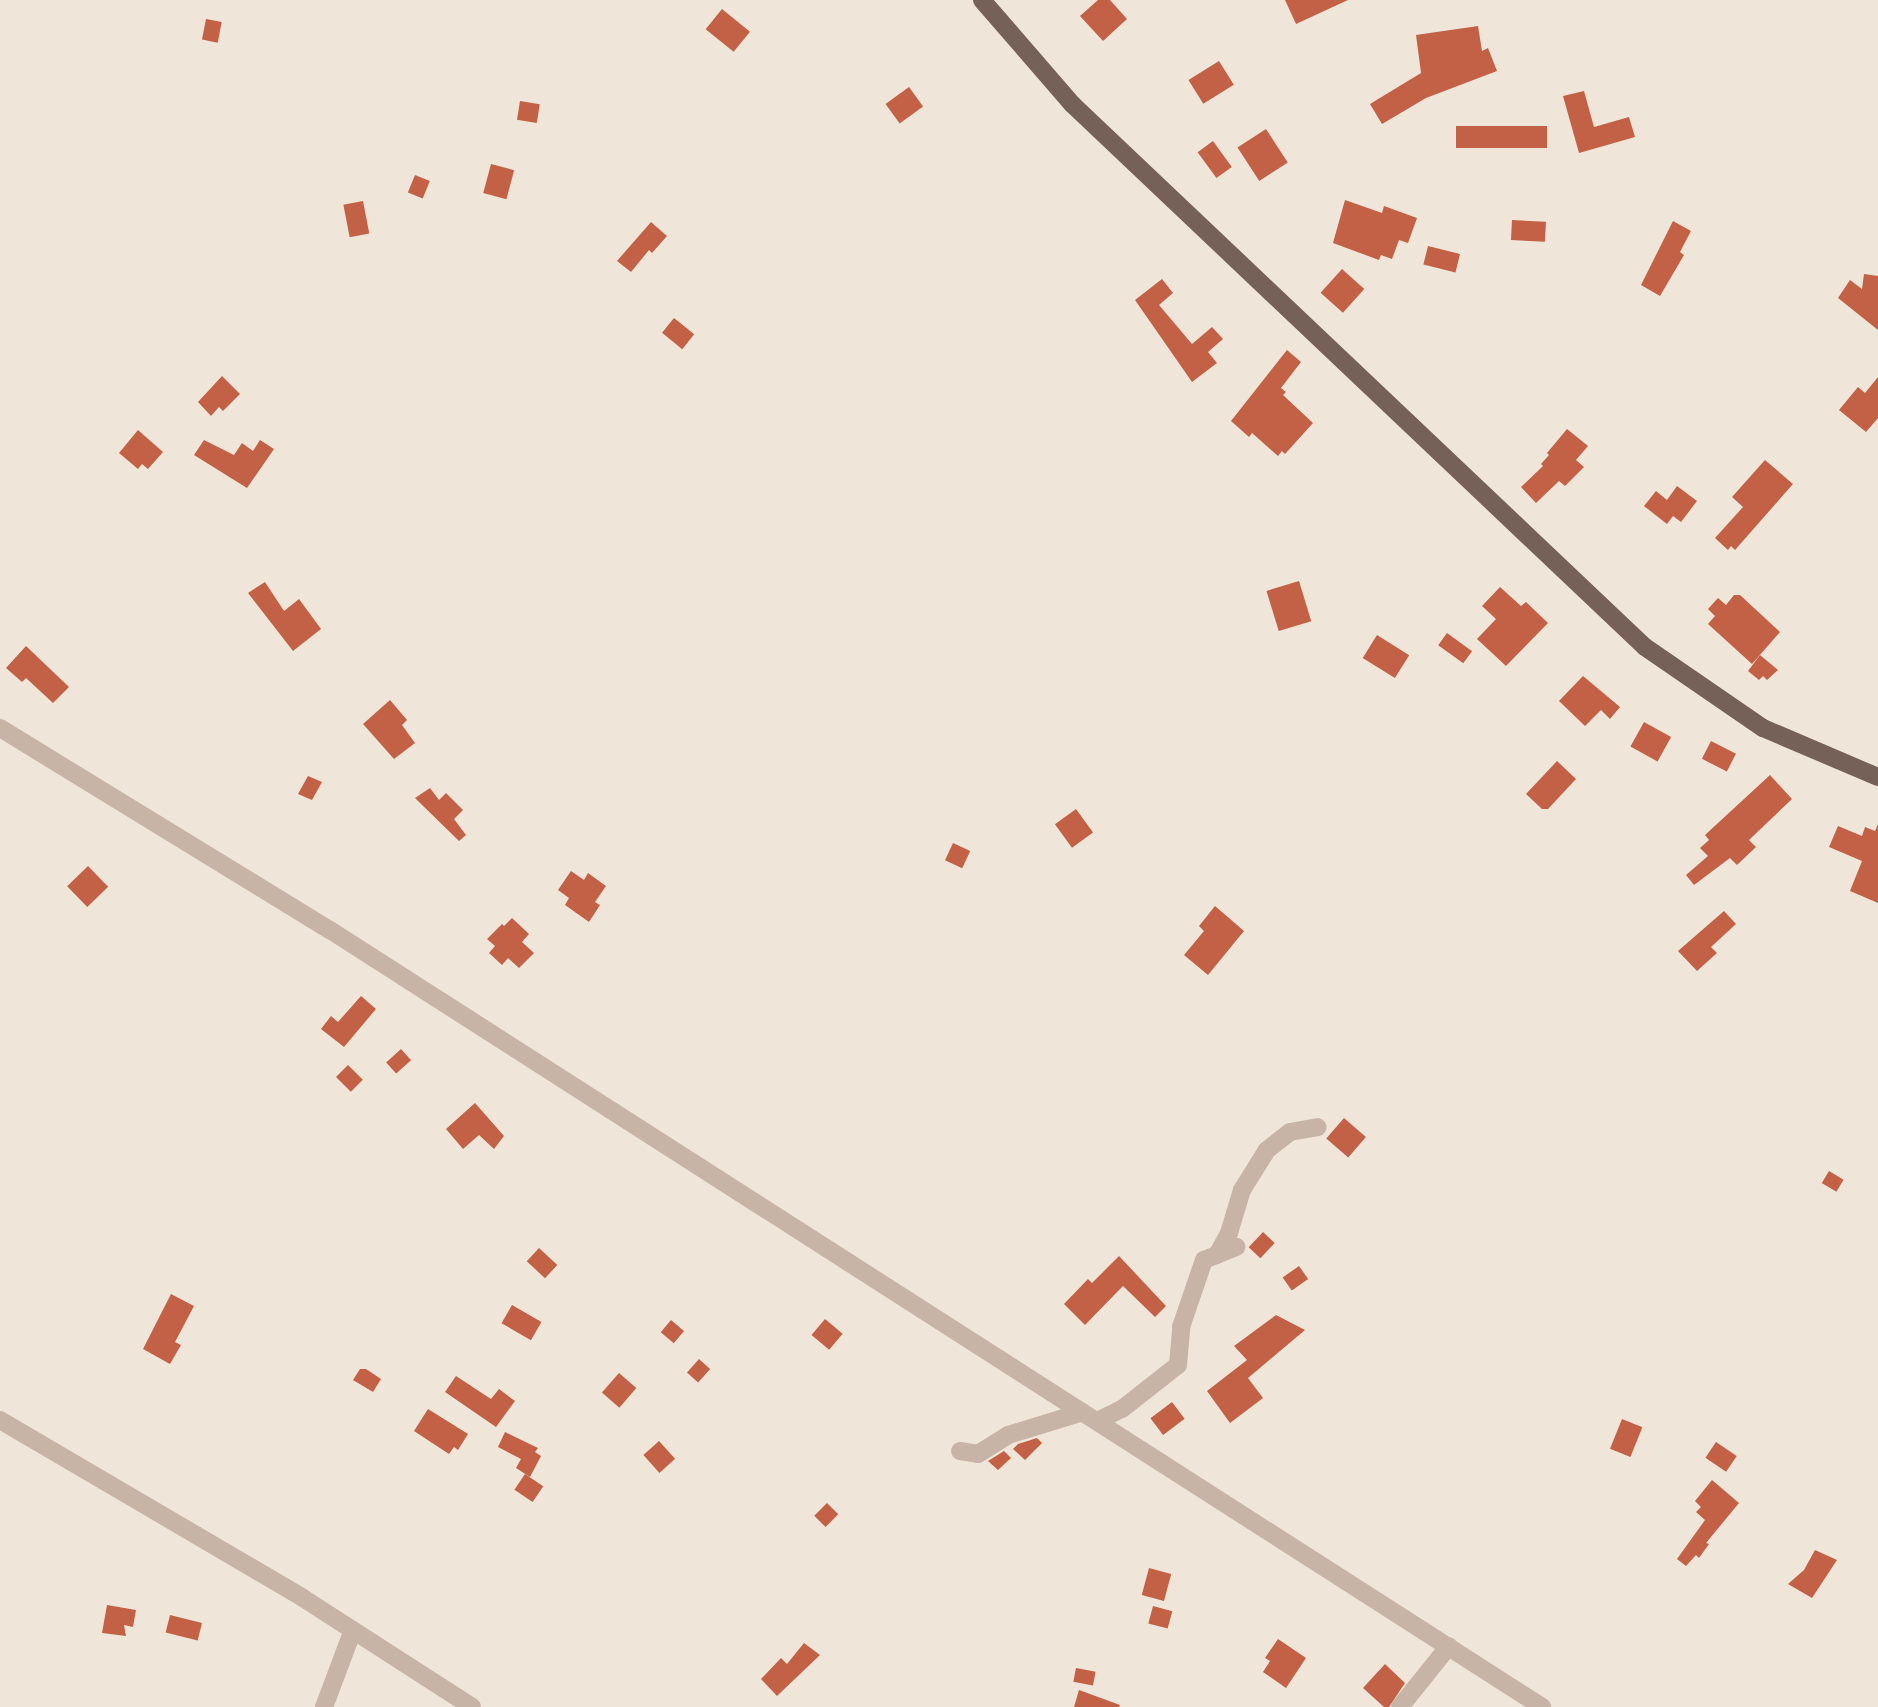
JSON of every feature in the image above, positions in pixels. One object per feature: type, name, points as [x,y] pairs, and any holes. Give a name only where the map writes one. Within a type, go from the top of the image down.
[{"type":"main road","points":[[982,0],[1072,104],[1646,647],[1763,728],[1878,776]]},
{"type":"street","points":[[0,728],[330,930],[1542,1707]]},
{"type":"street","points":[[1217,1255],[1229,1233],[1242,1190],[1267,1150],[1290,1132],[1318,1127]]},
{"type":"street","points":[[960,1451],[978,1454],[1008,1435],[1122,1409],[1178,1365],[1181,1326],[1193,1285],[1204,1260],[1237,1247]]},
{"type":"street","points":[[0,1420],[353,1630],[472,1707]]},
{"type":"street","points":[[324,1707],[353,1630]]},
{"type":"street","points":[[1400,1707],[1449,1646]]},
{"type":"building","points":[[1098,0],[1110,0],[1127,19],[1103,41],[1080,16]]},
{"type":"building","points":[[1285,0],[1348,0],[1296,24]]},
{"type":"building","points":[[722,9],[750,32],[734,52],[706,29]]},
{"type":"building","points":[[206,19],[222,22],[218,43],[202,40]]},
{"type":"building","points":[[1478,26],[1482,51],[1488,48],[1497,71],[1426,98],[1382,124],[1370,104],[1421,73],[1416,35]]},
{"type":"building","points":[[1219,61],[1234,85],[1203,104],[1188,80]]},
{"type":"building","points":[[909,87],[923,106],[900,123],[886,104]]},
{"type":"building","points":[[1584,91],[1594,127],[1629,117],[1635,137],[1579,153],[1563,96]]},
{"type":"building","points":[[520,101],[540,104],[537,123],[517,120]]},
{"type":"building","points":[[1456,126],[1547,126],[1547,148],[1456,148]]},
{"type":"building","points":[[1266,129],[1288,163],[1259,181],[1237,148]]},
{"type":"building","points":[[1213,141],[1232,167],[1216,178],[1198,152]]},
{"type":"building","points":[[491,164],[514,170],[506,199],[483,193]]},
{"type":"building","points":[[415,175],[430,181],[423,199],[408,193]]},
{"type":"building","points":[[1345,200],[1382,213],[1384,206],[1417,218],[1408,243],[1399,240],[1392,259],[1381,255],[1379,260],[1333,243]]},
{"type":"building","points":[[363,201],[369,233],[350,237],[343,205]]},
{"type":"building","points":[[1512,220],[1546,222],[1545,242],[1511,240]]},
{"type":"building","points":[[1673,221],[1691,231],[1680,252],[1684,255],[1660,296],[1641,285]]},
{"type":"building","points":[[651,222],[667,236],[652,253],[649,250],[631,272],[617,261]]},
{"type":"building","points":[[1428,246],[1460,254],[1455,272],[1423,264]]},
{"type":"building","points":[[1342,269],[1364,289],[1343,313],[1321,293]]},
{"type":"building","points":[[1864,274],[1878,276],[1878,330],[1838,298],[1850,280],[1862,289]]},
{"type":"building","points":[[1162,279],[1173,293],[1159,305],[1192,344],[1212,327],[1223,339],[1208,352],[1217,363],[1192,382],[1135,300]]},
{"type":"building","points":[[674,318],[694,334],[682,349],[662,333]]},
{"type":"building","points":[[1287,350],[1301,362],[1281,388],[1286,392],[1283,395],[1313,423],[1285,454],[1282,451],[1278,456],[1252,433],[1249,437],[1231,421]]},
{"type":"building","points":[[222,376],[240,394],[223,411],[219,407],[211,416],[198,402]]},
{"type":"building","points":[[1878,377],[1878,418],[1866,432],[1839,410],[1858,387],[1865,393]]},
{"type":"building","points":[[1567,429],[1588,446],[1576,460],[1584,467],[1565,486],[1559,481],[1536,503],[1521,487],[1543,466],[1541,464],[1549,455],[1547,453]]},
{"type":"building","points":[[138,430],[163,452],[148,469],[142,464],[138,469],[119,453]]},
{"type":"building","points":[[204,440],[234,455],[242,443],[253,451],[260,440],[274,449],[247,488],[194,455]]},
{"type":"building","points":[[1765,460],[1793,484],[1735,550],[1731,546],[1728,550],[1715,538],[1743,507],[1732,497]]},
{"type":"building","points":[[1677,486],[1697,501],[1681,522],[1673,516],[1667,524],[1644,506],[1656,491],[1667,500]]},
{"type":"building","points":[[1299,581],[1311,621],[1279,631],[1266,591]]},
{"type":"building","points":[[265,582],[284,611],[299,599],[321,629],[293,651],[248,593]]},
{"type":"building","points":[[1500,587],[1521,606],[1526,602],[1548,623],[1506,666],[1477,639],[1496,619],[1482,606]]},
{"type":"building","points":[[1734,595],[1740,595],[1780,632],[1752,664],[1708,624],[1715,616],[1708,609],[1718,598],[1726,605]]},
{"type":"building","points":[[1447,633],[1472,651],[1463,663],[1438,645]]},
{"type":"building","points":[[1377,635],[1409,655],[1395,678],[1363,658]]},
{"type":"building","points":[[26,646],[69,687],[53,703],[26,678],[22,682],[6,668]]},
{"type":"building","points":[[1760,655],[1778,670],[1767,680],[1763,676],[1759,680],[1748,671]]},
{"type":"building","points":[[1583,676],[1620,707],[1610,719],[1601,710],[1585,726],[1559,701]]},
{"type":"building","points":[[390,700],[407,720],[402,725],[415,743],[394,759],[363,724]]},
{"type":"building","points":[[1644,722],[1671,737],[1658,762],[1630,746]]},
{"type":"building","points":[[1711,741],[1736,754],[1727,772],[1702,759]]},
{"type":"building","points":[[1557,761],[1576,779],[1548,809],[1542,809],[1526,794]]},
{"type":"building","points":[[1770,775],[1792,799],[1749,840],[1756,847],[1737,865],[1730,858],[1694,885],[1686,875],[1708,856],[1700,848],[1709,840],[1705,835]]},
{"type":"building","points":[[308,776],[322,782],[312,800],[298,794]]},
{"type":"building","points":[[430,788],[439,800],[446,793],[463,810],[454,819],[466,835],[459,841],[415,798]]},
{"type":"building","points":[[1076,809],[1093,832],[1072,848],[1055,824]]},
{"type":"building","points":[[1878,824],[1878,903],[1850,891],[1862,861],[1829,847],[1838,826],[1862,836],[1865,827],[1875,831]]},
{"type":"building","points":[[953,843],[970,851],[962,868],[945,860]]},
{"type":"building","points":[[88,866],[108,887],[87,907],[67,886]]},
{"type":"building","points":[[571,871],[584,880],[588,873],[606,886],[595,902],[600,905],[589,922],[565,905],[569,898],[558,890]]},
{"type":"building","points":[[1215,906],[1244,931],[1208,975],[1184,955],[1204,931],[1199,926]]},
{"type":"building","points":[[1724,911],[1736,924],[1711,947],[1717,953],[1697,971],[1678,951]]},
{"type":"building","points":[[512,918],[529,934],[522,942],[534,953],[519,968],[508,958],[502,965],[489,953],[495,946],[487,939]]},
{"type":"building","points":[[361,996],[376,1009],[344,1047],[321,1029],[331,1016],[338,1022]]},
{"type":"building","points":[[401,1049],[411,1060],[396,1074],[386,1062]]},
{"type":"building","points":[[348,1065],[363,1080],[351,1092],[336,1077]]},
{"type":"building","points":[[475,1103],[504,1136],[494,1149],[479,1135],[463,1149],[446,1129]]},
{"type":"building","points":[[1344,1118],[1366,1137],[1348,1157],[1326,1138]]},
{"type":"building","points":[[1829,1171],[1844,1180],[1836,1192],[1822,1183]]},
{"type":"building","points":[[1263,1232],[1275,1243],[1260,1258],[1249,1247]]},
{"type":"building","points":[[539,1248],[557,1265],[545,1278],[527,1261]]},
{"type":"building","points":[[1119,1256],[1166,1306],[1155,1317],[1123,1286],[1085,1325],[1064,1304],[1088,1279],[1092,1283]]},
{"type":"building","points":[[1299,1266],[1308,1279],[1292,1291],[1283,1277]]},
{"type":"building","points":[[171,1294],[194,1306],[175,1342],[181,1345],[170,1364],[143,1349]]},
{"type":"building","points":[[512,1305],[541,1322],[531,1340],[502,1323]]},
{"type":"building","points":[[1276,1315],[1305,1330],[1248,1378],[1263,1398],[1230,1423],[1207,1391],[1247,1360],[1234,1346]]},
{"type":"building","points":[[825,1319],[843,1334],[829,1350],[812,1335]]},
{"type":"building","points":[[671,1320],[684,1331],[674,1343],[661,1332]]},
{"type":"building","points":[[699,1359],[710,1369],[698,1382],[687,1372]]},
{"type":"building","points":[[360,1369],[366,1369],[381,1379],[373,1392],[353,1380]]},
{"type":"building","points":[[619,1373],[636,1388],[619,1408],[602,1393]]},
{"type":"building","points":[[456,1376],[491,1399],[499,1389],[515,1401],[496,1427],[445,1392]]},
{"type":"building","points":[[1172,1402],[1185,1419],[1163,1435],[1150,1418]]},
{"type":"building","points":[[428,1409],[468,1434],[458,1450],[454,1447],[449,1454],[414,1431]]},
{"type":"building","points":[[1622,1419],[1642,1427],[1630,1457],[1610,1449]]},
{"type":"building","points":[[505,1432],[538,1448],[535,1452],[541,1456],[530,1477],[516,1468],[521,1459],[498,1447]]},
{"type":"building","points":[[1037,1438],[1042,1443],[1025,1460],[1013,1449],[1018,1444]]},
{"type":"building","points":[[659,1441],[675,1459],[659,1473],[643,1455]]},
{"type":"building","points":[[1716,1442],[1737,1456],[1726,1472],[1705,1458]]},
{"type":"building","points":[[1004,1451],[1011,1458],[998,1470],[988,1461]]},
{"type":"building","points":[[525,1474],[543,1486],[533,1502],[514,1490]]},
{"type":"building","points":[[1712,1480],[1739,1503],[1706,1543],[1709,1544],[1699,1558],[1696,1555],[1686,1566],[1677,1559],[1705,1520],[1696,1512],[1701,1507],[1695,1501]]},
{"type":"building","points":[[827,1503],[838,1514],[826,1527],[814,1516]]},
{"type":"building","points":[[1815,1550],[1837,1560],[1812,1598],[1788,1584],[1804,1570]]},
{"type":"building","points":[[1149,1568],[1171,1574],[1164,1601],[1142,1595]]},
{"type":"building","points":[[107,1605],[136,1610],[133,1627],[124,1625],[126,1636],[102,1633]]},
{"type":"building","points":[[1153,1606],[1172,1611],[1168,1629],[1148,1623]]},
{"type":"building","points":[[170,1615],[202,1623],[198,1640],[166,1632]]},
{"type":"building","points":[[1278,1639],[1306,1658],[1286,1688],[1263,1672],[1270,1661],[1265,1658]]},
{"type":"building","points":[[804,1643],[820,1655],[777,1696],[761,1679],[781,1658],[787,1664]]},
{"type":"building","points":[[1385,1664],[1405,1683],[1389,1707],[1384,1707],[1363,1688]]},
{"type":"building","points":[[1076,1668],[1096,1672],[1093,1686],[1073,1682]]},
{"type":"building","points":[[1079,1690],[1120,1705],[1074,1707]]}]
